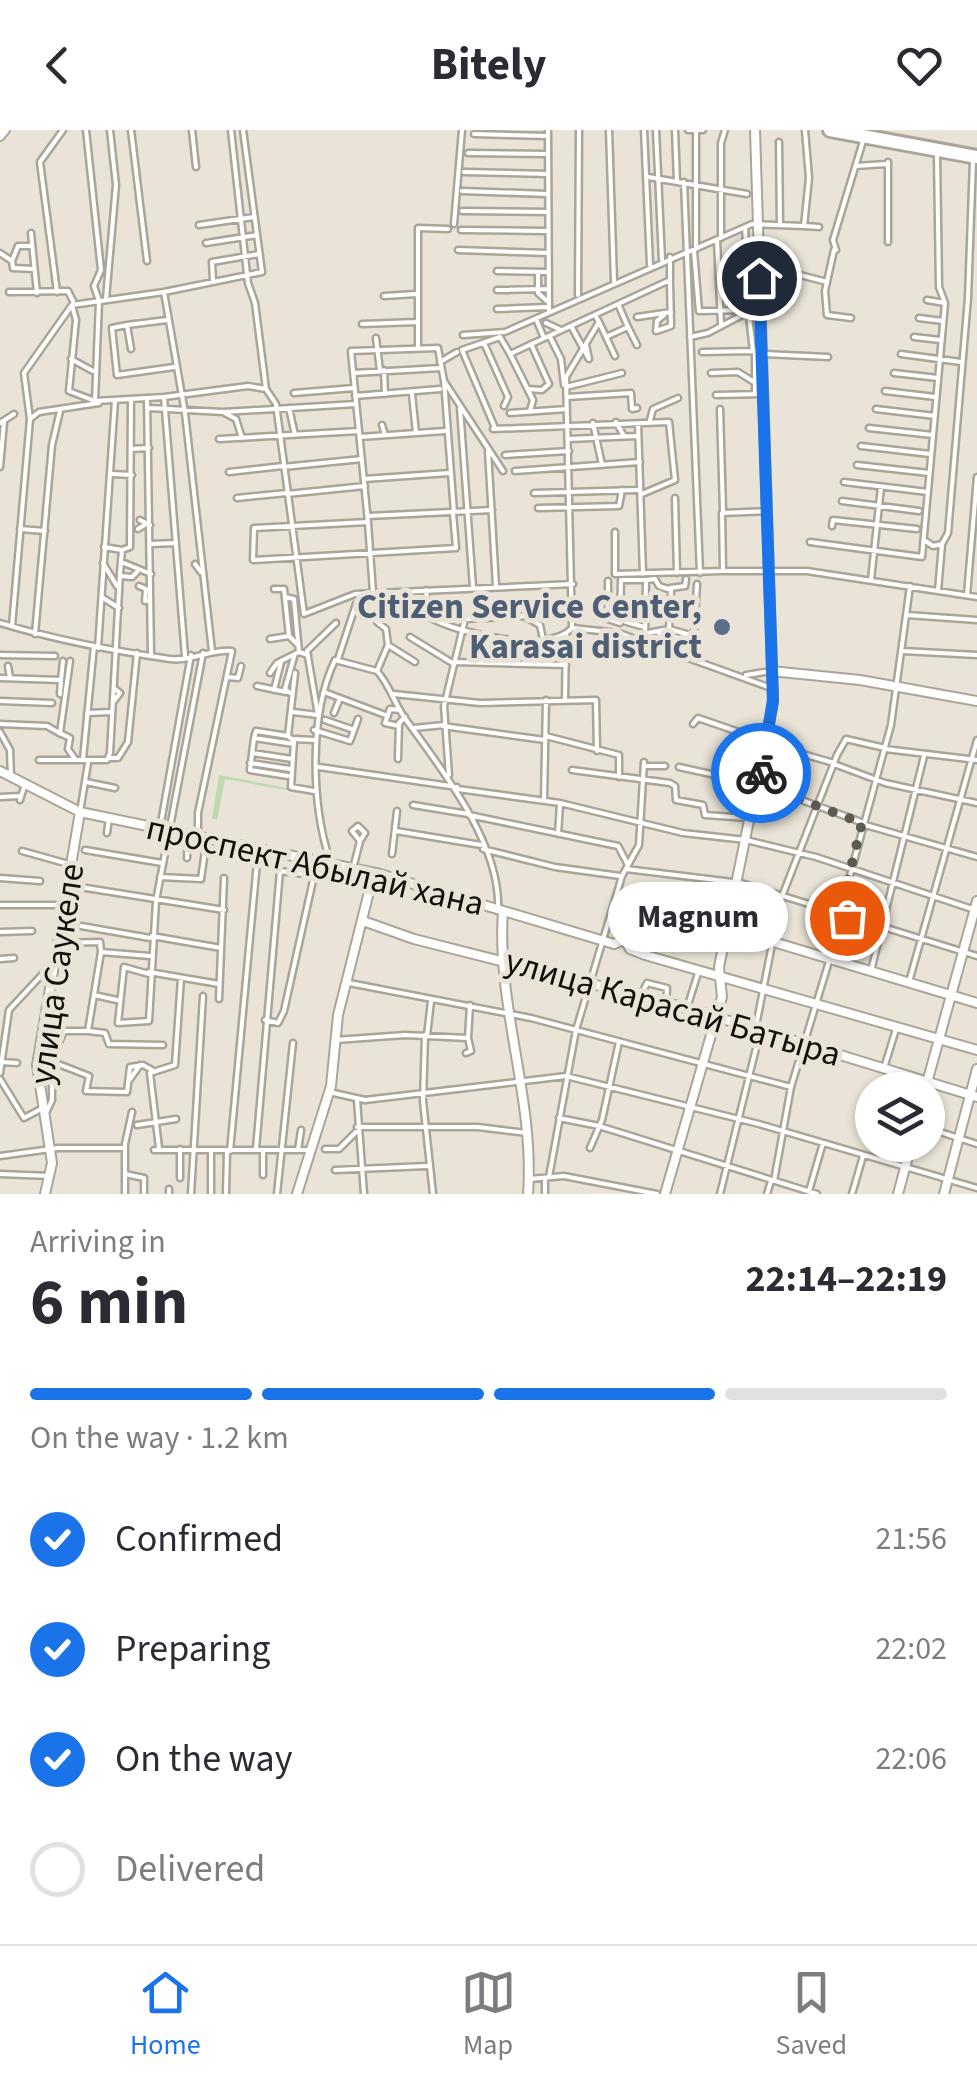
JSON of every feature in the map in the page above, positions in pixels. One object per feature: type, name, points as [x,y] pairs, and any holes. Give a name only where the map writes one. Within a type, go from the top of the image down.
[{"type":"highway","points":[[830,130],[868,132],[976,155]]},
{"type":"highway","points":[[914,142],[937,150],[976,155]]},
{"type":"street","points":[[0,136],[5,130]]},
{"type":"street","points":[[57,292],[40,162],[63,130]]},
{"type":"street","points":[[86,130],[100,257],[94,290],[98,301],[95,401]]},
{"type":"street","points":[[106,299],[116,185],[110,130]]},
{"type":"street","points":[[130,130],[146,260]]},
{"type":"street","points":[[192,130],[196,166]]},
{"type":"street","points":[[231,130],[248,276],[266,388],[274,397],[276,409],[304,614],[355,594],[573,584]]},
{"type":"street","points":[[12,626],[30,419],[24,372],[73,304],[164,292],[262,272],[243,130]]},
{"type":"street","points":[[454,224],[462,130]]},
{"type":"street","points":[[578,130],[578,297]]},
{"type":"street","points":[[609,130],[614,281]]},
{"type":"street","points":[[644,130],[650,265]]},
{"type":"street","points":[[656,130],[662,260]]},
{"type":"street","points":[[675,130],[677,180]]},
{"type":"street","points":[[688,130],[700,131],[695,250],[699,311],[747,312]]},
{"type":"street","points":[[721,324],[720,143],[725,130]]},
{"type":"street","points":[[666,1194],[723,989],[727,928],[767,745],[772,689],[759,394],[755,130]]},
{"type":"street","points":[[804,226],[809,178],[805,130]]},
{"type":"street","points":[[851,318],[828,317],[827,282],[868,132]]},
{"type":"street","points":[[474,134],[548,133],[548,307],[535,318],[462,351],[494,428],[650,420],[672,425],[673,482],[639,492],[534,493]]},
{"type":"street","points":[[779,142],[780,225]]},
{"type":"street","points":[[810,542],[922,554],[945,303],[939,287],[937,150]]},
{"type":"street","points":[[234,152],[246,151]]},
{"type":"street","points":[[468,152],[548,154]]},
{"type":"street","points":[[938,591],[942,544],[948,533],[976,155]]},
{"type":"street","points":[[856,166],[888,163],[888,242]]},
{"type":"street","points":[[464,172],[548,174]]},
{"type":"street","points":[[646,175],[747,194]]},
{"type":"street","points":[[684,182],[700,573]]},
{"type":"street","points":[[462,192],[548,194]]},
{"type":"street","points":[[462,210],[548,212]]},
{"type":"street","points":[[199,226],[254,217]]},
{"type":"street","points":[[745,227],[747,312],[758,351],[754,382],[759,394]]},
{"type":"street","points":[[497,309],[548,307],[745,227],[819,227]]},
{"type":"street","points":[[418,348],[418,228],[448,229]]},
{"type":"street","points":[[462,230],[548,231]]},
{"type":"street","points":[[31,233],[37,293]]},
{"type":"street","points":[[206,243],[257,234]]},
{"type":"street","points":[[12,261],[18,246],[32,246]]},
{"type":"street","points":[[458,250],[548,253]]},
{"type":"street","points":[[0,253],[12,261],[15,269],[34,269]]},
{"type":"street","points":[[214,281],[212,262],[260,254]]},
{"type":"street","points":[[657,321],[656,331],[671,326],[670,256]]},
{"type":"street","points":[[497,270],[548,272]]},
{"type":"street","points":[[538,272],[538,309]]},
{"type":"street","points":[[759,294],[786,291],[788,282],[800,275],[827,282]]},
{"type":"street","points":[[510,354],[670,280]]},
{"type":"street","points":[[497,290],[548,289]]},
{"type":"street","points":[[9,292],[68,291],[76,320],[69,391],[104,401]]},
{"type":"street","points":[[164,292],[185,413],[198,565],[212,650]]},
{"type":"street","points":[[538,292],[548,307]]},
{"type":"street","points":[[384,296],[416,294]]},
{"type":"street","points":[[927,300],[945,303]]},
{"type":"street","points":[[618,304],[637,345]]},
{"type":"street","points":[[637,317],[671,312]]},
{"type":"street","points":[[650,325],[671,312]]},
{"type":"street","points":[[690,337],[747,312]]},
{"type":"street","points":[[595,315],[615,356]]},
{"type":"street","points":[[535,318],[548,336]]},
{"type":"street","points":[[920,318],[943,321]]},
{"type":"street","points":[[167,320],[112,328],[118,374],[175,367]]},
{"type":"street","points":[[362,324],[417,322]]},
{"type":"street","points":[[566,388],[570,368],[598,322]]},
{"type":"street","points":[[426,590],[429,617],[463,630],[505,639],[544,639],[566,634],[572,628],[568,408],[566,388],[546,323],[561,330]]},
{"type":"street","points":[[127,325],[131,349]]},
{"type":"street","points":[[571,326],[585,348]]},
{"type":"street","points":[[606,337],[628,326]]},
{"type":"street","points":[[463,335],[500,335]]},
{"type":"street","points":[[500,335],[534,400],[530,411]]},
{"type":"street","points":[[914,337],[941,340]]},
{"type":"street","points":[[376,338],[385,394]]},
{"type":"street","points":[[484,341],[508,399],[504,406]]},
{"type":"street","points":[[528,389],[542,390],[549,384],[531,344]]},
{"type":"street","points":[[373,592],[351,352],[438,348],[444,380],[502,471]]},
{"type":"street","points":[[702,352],[758,351],[828,357]]},
{"type":"street","points":[[354,373],[441,365],[457,352]]},
{"type":"street","points":[[902,354],[962,362]]},
{"type":"street","points":[[70,359],[93,371]]},
{"type":"street","points":[[738,372],[754,382]]},
{"type":"street","points":[[710,373],[754,372]]},
{"type":"street","points":[[566,388],[622,373]]},
{"type":"street","points":[[894,373],[938,378]]},
{"type":"street","points":[[444,380],[442,389],[450,473],[453,513],[456,548],[254,560],[254,528],[290,526],[368,519],[453,513],[467,512],[492,510]]},
{"type":"street","points":[[30,419],[39,412],[104,401],[164,398],[248,386],[266,388]]},
{"type":"street","points":[[294,393],[385,394],[442,389]]},
{"type":"street","points":[[885,391],[936,397]]},
{"type":"street","points":[[412,392],[416,433]]},
{"type":"street","points":[[567,398],[631,393],[632,409],[637,408]]},
{"type":"street","points":[[716,395],[759,394]]},
{"type":"street","points":[[164,398],[188,656],[156,900],[150,956],[149,973],[148,1021],[137,1026],[117,1022],[125,966],[149,973],[220,984]]},
{"type":"street","points":[[650,420],[654,409],[678,398]]},
{"type":"street","points":[[104,547],[130,547],[130,399]]},
{"type":"street","points":[[147,399],[152,440],[148,524],[151,654]]},
{"type":"street","points":[[80,812],[86,782],[87,713],[101,597],[115,400]]},
{"type":"street","points":[[148,408],[185,413],[238,412],[356,404]]},
{"type":"street","points":[[460,406],[473,587]]},
{"type":"street","points":[[37,637],[52,445],[61,408]]},
{"type":"street","points":[[289,408],[295,435]]},
{"type":"street","points":[[510,413],[568,408]]},
{"type":"street","points":[[720,409],[723,571]]},
{"type":"street","points":[[876,409],[934,416]]},
{"type":"street","points":[[224,412],[236,419]]},
{"type":"street","points":[[238,412],[236,419],[242,438]]},
{"type":"street","points":[[0,466],[2,423],[14,414]]},
{"type":"street","points":[[142,424],[148,416]]},
{"type":"street","points":[[638,421],[644,642]]},
{"type":"street","points":[[594,422],[602,465]]},
{"type":"street","points":[[616,422],[624,436]]},
{"type":"street","points":[[382,425],[386,435]]},
{"type":"street","points":[[869,428],[933,435]]},
{"type":"street","points":[[219,440],[446,431]]},
{"type":"street","points":[[568,438],[636,436]]},
{"type":"street","points":[[861,446],[931,454]]},
{"type":"street","points":[[131,449],[149,448]]},
{"type":"street","points":[[488,449],[496,586]]},
{"type":"street","points":[[505,456],[569,451]]},
{"type":"street","points":[[228,472],[362,459]]},
{"type":"street","points":[[515,471],[640,462]]},
{"type":"street","points":[[857,465],[929,473]]},
{"type":"street","points":[[237,498],[450,473]]},
{"type":"street","points":[[110,474],[132,475]]},
{"type":"street","points":[[967,596],[974,550],[977,477]]},
{"type":"street","points":[[844,482],[928,492]]},
{"type":"street","points":[[870,580],[881,487]]},
{"type":"street","points":[[538,508],[620,506],[622,490]]},
{"type":"street","points":[[674,498],[678,574]]},
{"type":"street","points":[[842,501],[919,511]]},
{"type":"street","points":[[724,512],[767,511]]},
{"type":"street","points":[[140,520],[148,524]]},
{"type":"street","points":[[832,526],[833,520],[917,529]]},
{"type":"street","points":[[138,529],[148,524]]},
{"type":"street","points":[[20,529],[45,531]]},
{"type":"street","points":[[614,532],[616,574],[655,579],[661,587],[670,588],[686,586],[686,579]]},
{"type":"street","points":[[924,540],[933,546],[942,544]]},
{"type":"street","points":[[150,544],[176,543]]},
{"type":"street","points":[[109,758],[122,550]]},
{"type":"street","points":[[103,563],[118,576],[132,577],[137,572]]},
{"type":"street","points":[[122,563],[137,572],[151,574]]},
{"type":"street","points":[[620,623],[622,580],[678,574],[769,568],[977,597]]},
{"type":"street","points":[[608,581],[608,618],[690,641],[694,636],[697,584]]},
{"type":"street","points":[[139,586],[146,589],[145,601],[151,600]]},
{"type":"street","points":[[839,916],[899,686],[910,586]]},
{"type":"street","points":[[669,630],[670,588]]},
{"type":"street","points":[[274,589],[284,589],[289,637],[308,655]]},
{"type":"street","points":[[101,597],[120,608]]},
{"type":"street","points":[[285,597],[294,599],[298,647],[285,689],[293,694]]},
{"type":"street","points":[[302,602],[314,610]]},
{"type":"street","points":[[331,864],[320,826],[314,730],[356,604]]},
{"type":"street","points":[[907,615],[977,620]]},
{"type":"street","points":[[449,775],[444,702],[467,618],[524,616],[540,625],[544,639]]},
{"type":"street","points":[[377,622],[386,629],[388,645],[377,671]]},
{"type":"street","points":[[0,623],[37,637],[170,660],[212,650],[232,651],[188,858]]},
{"type":"street","points":[[318,714],[308,655],[310,646],[336,623]]},
{"type":"street","points":[[572,628],[605,629],[772,689]]},
{"type":"street","points":[[659,633],[669,630],[694,636]]},
{"type":"street","points":[[564,700],[566,634]]},
{"type":"street","points":[[270,640],[289,637]]},
{"type":"street","points":[[410,637],[454,663],[566,665]]},
{"type":"street","points":[[669,651],[674,637]]},
{"type":"street","points":[[388,645],[416,662]]},
{"type":"street","points":[[270,673],[298,647]]},
{"type":"street","points":[[903,651],[977,655]]},
{"type":"street","points":[[40,760],[118,758],[128,742],[137,652]]},
{"type":"street","points":[[164,829],[203,653]]},
{"type":"street","points":[[0,655],[54,656]]},
{"type":"street","points":[[771,657],[786,670]]},
{"type":"street","points":[[338,659],[377,671],[394,694],[405,718],[457,788],[496,884],[527,1133],[528,1194]]},
{"type":"street","points":[[60,694],[66,661],[60,734]]},
{"type":"street","points":[[282,661],[290,665]]},
{"type":"street","points":[[274,690],[282,661]]},
{"type":"street","points":[[8,666],[10,678]]},
{"type":"street","points":[[228,677],[238,681],[241,666]]},
{"type":"street","points":[[741,676],[786,670],[977,700],[976,709]]},
{"type":"street","points":[[295,672],[291,787],[314,791]]},
{"type":"street","points":[[0,678],[60,680]]},
{"type":"street","points":[[257,686],[293,694]]},
{"type":"street","points":[[324,692],[388,716]]},
{"type":"street","points":[[394,694],[444,702],[505,705],[596,700],[597,750]]},
{"type":"street","points":[[334,714],[340,698]]},
{"type":"street","points":[[544,800],[546,700]]},
{"type":"street","points":[[0,701],[52,703]]},
{"type":"street","points":[[399,726],[385,723],[392,708],[400,710]]},
{"type":"street","points":[[87,713],[113,710]]},
{"type":"street","points":[[293,712],[318,714]]},
{"type":"street","points":[[398,758],[399,726],[405,718]]},
{"type":"street","points":[[693,724],[698,718],[767,745],[876,779],[977,803]]},
{"type":"street","points":[[314,730],[350,741],[358,719]]},
{"type":"street","points":[[325,720],[354,730]]},
{"type":"street","points":[[3,775],[10,750],[0,729],[11,725],[47,726],[70,738],[68,748],[75,759]]},
{"type":"street","points":[[414,728],[444,726],[546,738],[597,750],[620,756],[618,777]]},
{"type":"street","points":[[290,776],[250,770],[250,763],[256,731],[292,740]]},
{"type":"street","points":[[254,738],[314,740]]},
{"type":"street","points":[[720,1194],[740,1119],[782,898],[796,853],[846,740],[924,756],[974,760]]},
{"type":"street","points":[[909,982],[977,740]]},
{"type":"street","points":[[252,753],[292,759]]},
{"type":"street","points":[[871,971],[924,756]]},
{"type":"street","points":[[250,763],[291,769]]},
{"type":"street","points":[[545,1194],[576,1030],[622,876],[638,849],[644,764],[665,766]]},
{"type":"street","points":[[680,766],[759,784],[862,824],[977,857]]},
{"type":"street","points":[[318,768],[544,800],[640,824],[746,840],[976,907],[930,1072]]},
{"type":"street","points":[[572,770],[674,785],[676,800],[703,805],[705,815],[752,818]]},
{"type":"street","name":"проспект Абылай хана","points":[[3,775],[80,812],[378,874],[602,941],[626,942],[672,920],[700,920],[977,1002]]},
{"type":"street","points":[[86,782],[115,788]]},
{"type":"street","points":[[0,797],[20,798],[25,784]]},
{"type":"street","points":[[558,834],[560,804]]},
{"type":"street","points":[[413,805],[618,846],[627,867]]},
{"type":"street","points":[[392,854],[397,810]]},
{"type":"street","name":"улица Саукеле","points":[[43,1194],[50,1176],[50,1150],[41,1112],[39,1056],[80,812]]},
{"type":"street","points":[[107,833],[109,818]]},
{"type":"street","points":[[396,832],[482,847],[566,869],[622,876]]},
{"type":"street","points":[[360,842],[353,869],[370,884]]},
{"type":"street","points":[[226,1194],[259,849]]},
{"type":"street","points":[[85,850],[162,863]]},
{"type":"street","points":[[22,851],[72,865]]},
{"type":"street","points":[[160,877],[202,879],[205,852]]},
{"type":"street","points":[[265,1020],[278,1023],[284,1012],[315,860]]},
{"type":"street","points":[[627,867],[736,882],[977,956]]},
{"type":"street","points":[[262,1175],[265,1020],[280,870],[314,874]]},
{"type":"street","points":[[297,1194],[323,1122],[346,982],[364,924],[370,884],[378,874]]},
{"type":"street","points":[[0,878],[40,881]]},
{"type":"street","points":[[218,999],[224,878]]},
{"type":"street","points":[[80,887],[224,910]]},
{"type":"street","points":[[0,904],[64,905]]},
{"type":"street","name":"улица Карасай Батыра","points":[[364,924],[686,1008],[893,1072]]},
{"type":"street","points":[[81,926],[222,948]]},
{"type":"street","points":[[0,932],[32,932]]},
{"type":"street","points":[[58,942],[100,942],[88,1032]]},
{"type":"street","points":[[626,942],[630,949],[977,1050]]},
{"type":"street","points":[[101,952],[150,956]]},
{"type":"street","points":[[0,959],[14,958]]},
{"type":"street","points":[[767,1194],[791,1087],[830,958]]},
{"type":"street","points":[[54,960],[9,1010],[0,1076],[24,1118],[48,1112],[52,1059],[62,1032],[105,1032],[104,1042],[109,1044],[163,1044]]},
{"type":"street","points":[[686,1008],[699,970]]},
{"type":"street","points":[[85,1090],[126,1092],[130,1067],[141,1064],[152,1070],[175,1065],[181,978]]},
{"type":"street","points":[[346,982],[510,1014],[791,1087]]},
{"type":"street","points":[[640,997],[647,982],[667,988],[666,1003]]},
{"type":"street","points":[[94,994],[106,1001],[120,999]]},
{"type":"street","points":[[191,1194],[203,996]]},
{"type":"street","points":[[431,998],[423,1095],[427,1166],[433,1194]]},
{"type":"street","points":[[466,1053],[470,1051],[470,1005]]},
{"type":"street","points":[[884,1068],[897,1026]]},
{"type":"street","points":[[336,1040],[468,1038]]},
{"type":"street","points":[[590,1148],[611,1086],[620,1042]]},
{"type":"street","points":[[277,1194],[293,1043]]},
{"type":"street","points":[[39,1056],[72,1066],[91,1081],[81,1101]]},
{"type":"street","points":[[1,1062],[17,1063]]},
{"type":"street","points":[[944,1194],[958,1138],[974,1096],[977,1069]]},
{"type":"street","points":[[152,1070],[157,1149],[310,1150]]},
{"type":"street","points":[[330,1092],[358,1100],[566,1076],[740,1119],[855,1153]]},
{"type":"street","name":"улица Карасай Батыра","points":[[945,1090],[974,1096]]},
{"type":"street","points":[[358,1100],[364,1194]]},
{"type":"street","points":[[124,1194],[132,1112]]},
{"type":"street","points":[[558,1118],[599,1126],[816,1194]]},
{"type":"street","points":[[137,1125],[176,1119]]},
{"type":"street","points":[[326,1148],[338,1149],[357,1130],[478,1128],[527,1133]]},
{"type":"street","points":[[298,1150],[301,1130]]},
{"type":"street","points":[[945,1134],[977,1144]]},
{"type":"street","points":[[809,1193],[823,1143]]},
{"type":"street","points":[[0,1156],[126,1148]]},
{"type":"street","points":[[180,1149],[180,1178]]},
{"type":"street","points":[[211,1151],[211,1194]]},
{"type":"street","points":[[852,1194],[861,1162]]},
{"type":"street","points":[[884,1162],[977,1188]]},
{"type":"street","points":[[898,1194],[907,1162]]},
{"type":"street","points":[[335,1170],[427,1166]]},
{"type":"street","points":[[0,1174],[50,1176]]},
{"type":"street","points":[[125,1174],[144,1178],[144,1194]]},
{"type":"street","points":[[529,1179],[623,1186],[657,1194]]},
{"type":"street","points":[[620,1194],[623,1186]]},
{"type":"green space","points":[[219,775],[292,791],[225,779],[217,820],[212,818]]},
{"type":"way so far","points":[[761,773],[759,784],[862,823],[839,916],[847,918]]},
{"type":"place","name":"Citizen Service Center, Karasai district","points":[[722,627]]},
{"type":"place","name":"Magnum","points":[[847,918]]},
{"type":"route","points":[[759,278],[773,700],[761,773]]}]
